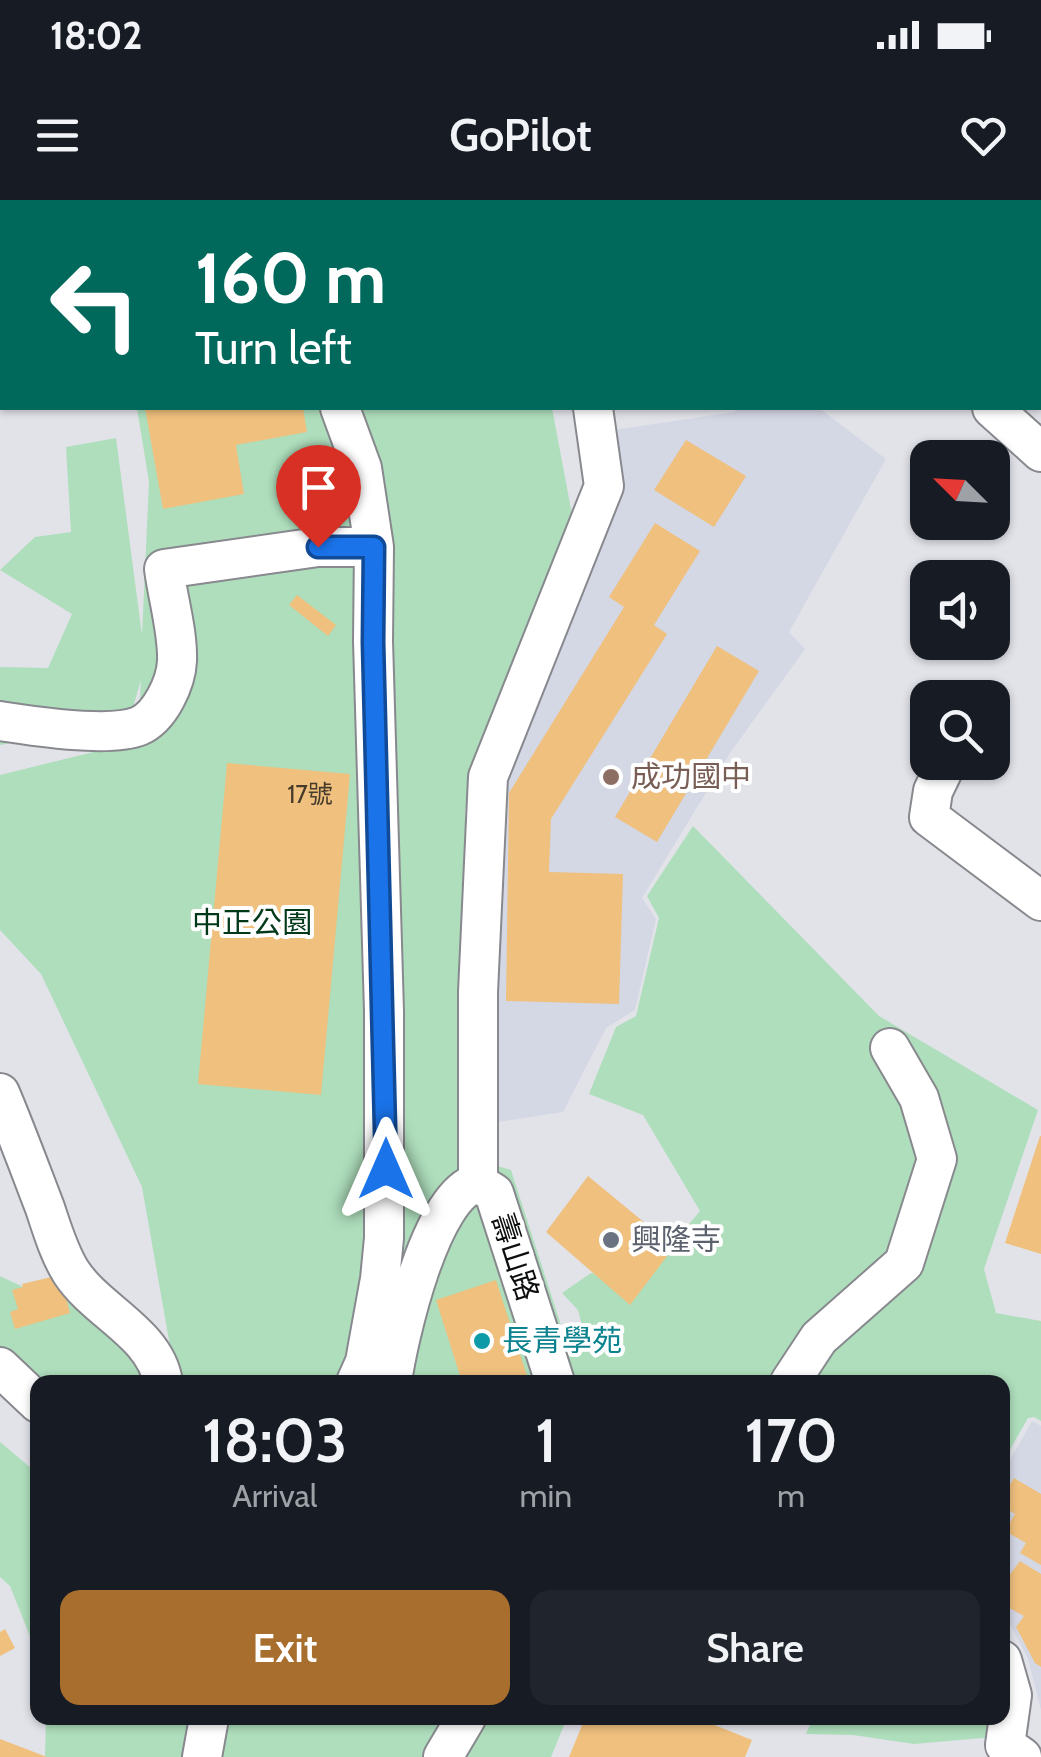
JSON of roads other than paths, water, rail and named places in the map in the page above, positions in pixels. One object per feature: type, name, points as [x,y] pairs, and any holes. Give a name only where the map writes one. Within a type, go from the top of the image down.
[{"type":"street","points":[[341,410],[362,468],[374,547],[373,642],[384,1011],[386,1195],[380,1279],[359,1375]]},
{"type":"street","points":[[478,1183],[478,992],[488,777],[604,486],[593,410]]},
{"type":"street","points":[[994,410],[1041,452]]},
{"type":"street","points":[[0,721],[62,729],[125,729],[141,725],[171,687],[177,658],[164,569],[318,547],[374,547]]},
{"type":"street","points":[[939,780],[929,817],[1041,901]]},
{"type":"street","points":[[795,1375],[819,1338],[904,1263],[937,1160],[918,1098],[890,1048]]},
{"type":"street","points":[[0,1093],[70,1271],[98,1304],[148,1348],[162,1375]]},
{"type":"street","name":"壽山路","points":[[393,1375],[399,1337],[426,1254],[462,1189],[478,1183],[494,1193],[553,1375]]},
{"type":"street","points":[[0,1366],[30,1395]]},
{"type":"street","points":[[0,1398],[30,1422]]},
{"type":"street","points":[[202,1757],[208,1725]]},
{"type":"street","points":[[443,1757],[462,1725]]},
{"type":"street","points":[[1008,1725],[1005,1745],[1022,1757]]},
{"type":"place","name":"成功國中","points":[[611,777]]},
{"type":"place","name":"興隆寺","points":[[611,1240]]},
{"type":"place","name":"長青學苑","points":[[482,1341]]},
{"type":"park label","name":"中正公園","points":[[252,923]]}]
